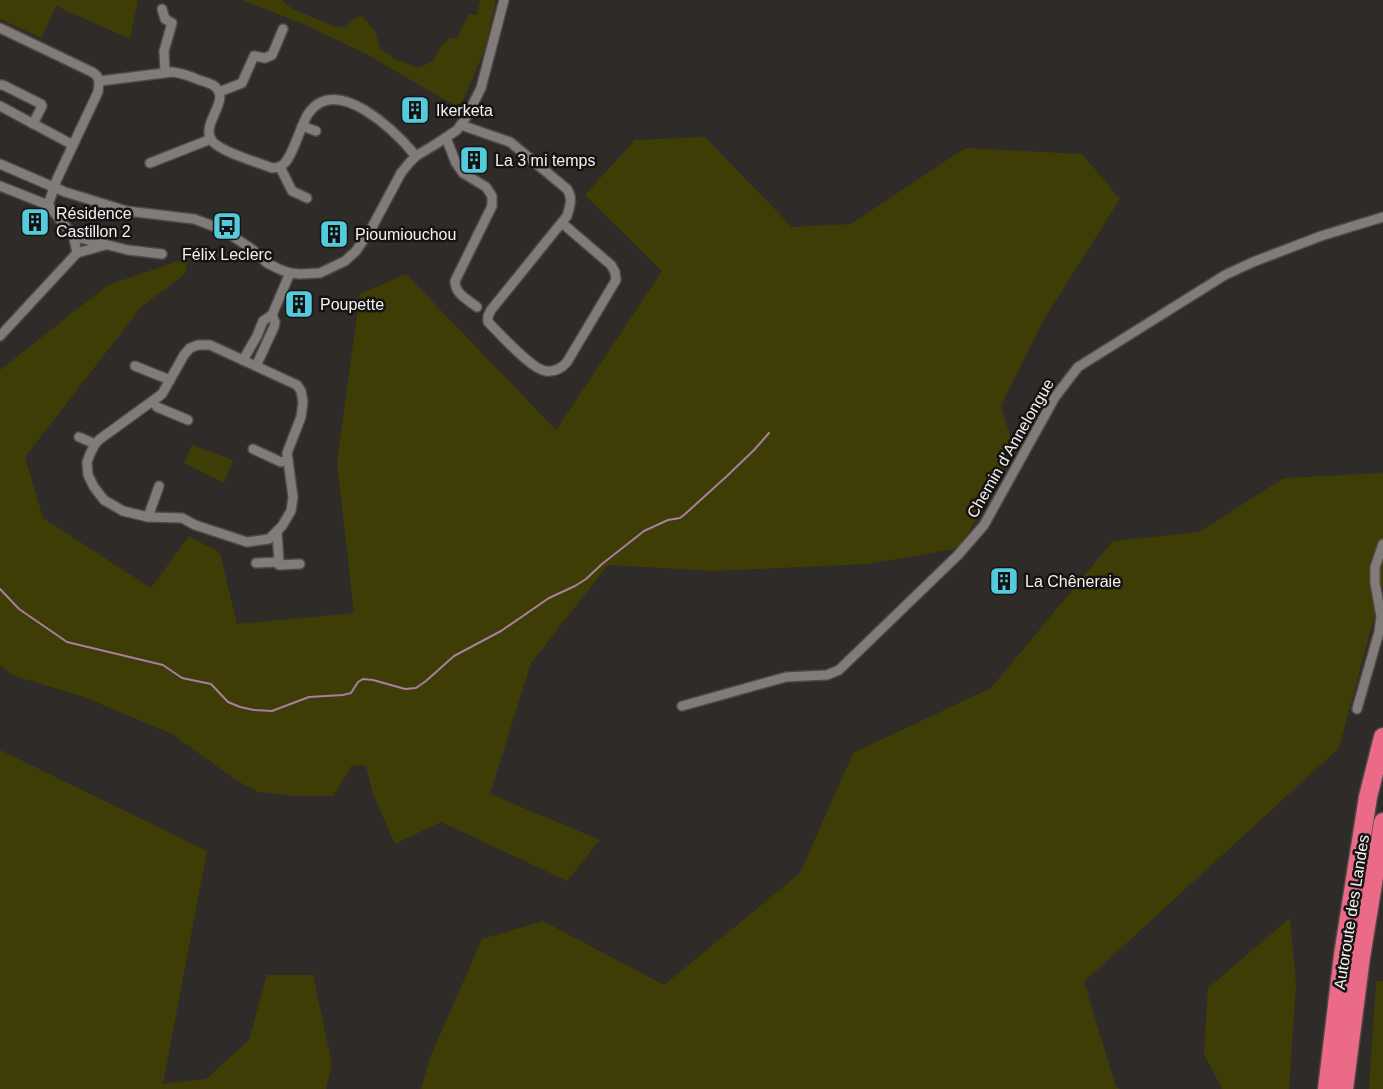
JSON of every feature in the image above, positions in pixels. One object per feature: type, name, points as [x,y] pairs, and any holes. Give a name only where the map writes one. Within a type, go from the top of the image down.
[{"type":"highway","name":"Autoroute des Landes","points":[[1327,1089],[1343,954],[1368,797],[1383,737]]},
{"type":"highway","name":"Autoroute des Landes","points":[[1344,1089],[1363,946],[1383,822]]},
{"type":"street","points":[[0,164],[54,187],[127,211],[194,219],[231,235],[254,250],[267,262],[290,273],[320,273],[345,261],[356,251],[371,229],[401,173],[416,156],[458,130],[481,88],[504,0]]},
{"type":"street","points":[[162,9],[165,19],[172,23],[164,51],[165,72]]},
{"type":"street","points":[[0,28],[92,72],[100,81],[98,92],[48,205]]},
{"type":"street","points":[[219,92],[242,82],[254,56],[265,58],[272,55],[283,29]]},
{"type":"street","points":[[100,81],[165,72],[181,73],[213,85],[219,92],[220,102],[208,133],[211,139],[218,147],[272,168],[280,167],[287,161],[309,113],[318,103],[330,100],[344,100],[356,104],[374,115],[416,156]]},
{"type":"street","points":[[0,85],[41,104],[33,124]]},
{"type":"street","points":[[0,106],[73,145]]},
{"type":"street","points":[[461,125],[510,142],[567,189],[571,195],[567,216],[491,310],[488,322],[534,366],[546,371],[561,368],[567,362],[616,280],[611,265],[562,223]]},
{"type":"street","points":[[302,126],[316,131]]},
{"type":"street","points":[[446,138],[456,163],[463,173],[486,187],[492,196],[492,206],[454,281],[459,293],[477,307]]},
{"type":"street","points":[[150,163],[211,139]]},
{"type":"street","points":[[280,167],[292,191],[307,198]]},
{"type":"street","points":[[0,186],[48,205],[66,227],[80,238],[128,250],[162,254]]},
{"type":"street","name":"Chemin d’Annelongue","points":[[682,706],[786,677],[827,675],[839,670],[958,555],[984,525],[1055,397],[1078,367],[1225,275],[1321,236],[1381,221]]},
{"type":"street","points":[[74,233],[77,253]]},
{"type":"street","points":[[0,336],[77,253],[106,244]]},
{"type":"street","points":[[243,360],[263,321],[272,315],[290,273]]},
{"type":"street","points":[[256,366],[274,327],[275,322],[272,315]]},
{"type":"street","points":[[257,336],[267,341]]},
{"type":"street","points":[[210,345],[256,366],[297,385],[303,402],[301,417],[287,453],[293,497],[291,511],[282,526],[269,538],[247,542],[195,525],[182,518],[148,517],[123,511],[104,500],[93,487],[88,475],[87,462],[95,444],[162,394],[190,348],[210,345]]},
{"type":"street","points":[[135,366],[170,380]]},
{"type":"street","points":[[153,402],[158,407],[188,420]]},
{"type":"street","points":[[80,437],[95,444]]},
{"type":"street","points":[[253,449],[281,462],[288,460]]},
{"type":"street","points":[[148,517],[159,486]]},
{"type":"street","points":[[277,532],[279,565],[300,564]]},
{"type":"street","points":[[1357,709],[1379,632],[1381,616],[1375,583],[1375,567],[1383,544]]},
{"type":"street","points":[[256,563],[279,562]]},
{"type":"shaded area","points":[[0,0],[138,0],[130,39],[56,6],[41,38],[0,19]]},
{"type":"shaded area","points":[[242,0],[281,0],[293,9],[333,26],[345,28],[354,19],[362,16],[375,31],[380,49],[395,59],[419,68],[434,60],[439,49],[448,39],[458,37],[469,14],[477,15],[480,0],[496,0],[485,49],[462,103],[454,105],[366,54],[306,25]]},
{"type":"shaded area","points":[[705,137],[792,227],[851,224],[965,148],[1082,154],[1120,199],[1043,321],[1001,405],[1014,451],[960,548],[867,564],[715,571],[608,565],[531,663],[490,794],[600,840],[567,881],[441,822],[395,844],[373,794],[366,766],[352,765],[333,796],[296,796],[258,792],[236,780],[172,734],[84,697],[15,676],[0,665],[0,370],[108,285],[188,258],[185,274],[142,306],[25,457],[43,518],[151,588],[189,536],[220,553],[237,624],[354,613],[337,462],[360,294],[406,274],[556,430],[662,271],[585,195],[635,140]]},
{"type":"shaded area","points":[[192,445],[233,460],[224,483],[184,463]]},
{"type":"shaded area","points":[[1383,473],[1383,584],[1339,748],[1084,982],[1116,1087],[1120,1089],[421,1089],[431,1055],[482,939],[543,921],[664,985],[800,873],[853,753],[991,688],[1113,541],[1199,532],[1284,478]]},
{"type":"shaded area","points":[[0,750],[207,851],[163,1084],[206,1079],[249,1040],[267,975],[313,975],[332,1064],[326,1089],[0,1089]]},
{"type":"shaded area","points":[[1290,918],[1296,984],[1289,1089],[1222,1089],[1204,1054],[1208,988]]},
{"type":"shaded area","points":[[1376,981],[1383,981],[1383,1089],[1369,1089]]},
{"type":"waterway","points":[[0,589],[19,609],[67,642],[163,665],[182,678],[211,684],[228,702],[240,707],[272,711],[309,697],[343,695],[351,693],[358,682],[363,679],[405,689],[416,688],[454,656],[501,631],[549,598],[586,579],[644,531],[668,520],[680,518],[727,476],[769,433]]},
{"type":"place","name":"Ikerketa","points":[[415,110]]},
{"type":"place","name":"La 3 mi temps","points":[[474,160]]},
{"type":"place","name":"Résidence Castillon 2","points":[[35,222]]},
{"type":"place","name":"Félix Leclerc","points":[[227,226]]},
{"type":"place","name":"Pioumiouchou","points":[[334,234]]},
{"type":"place","name":"Poupette","points":[[299,304]]},
{"type":"place","name":"La Chêneraie","points":[[1004,581]]}]
